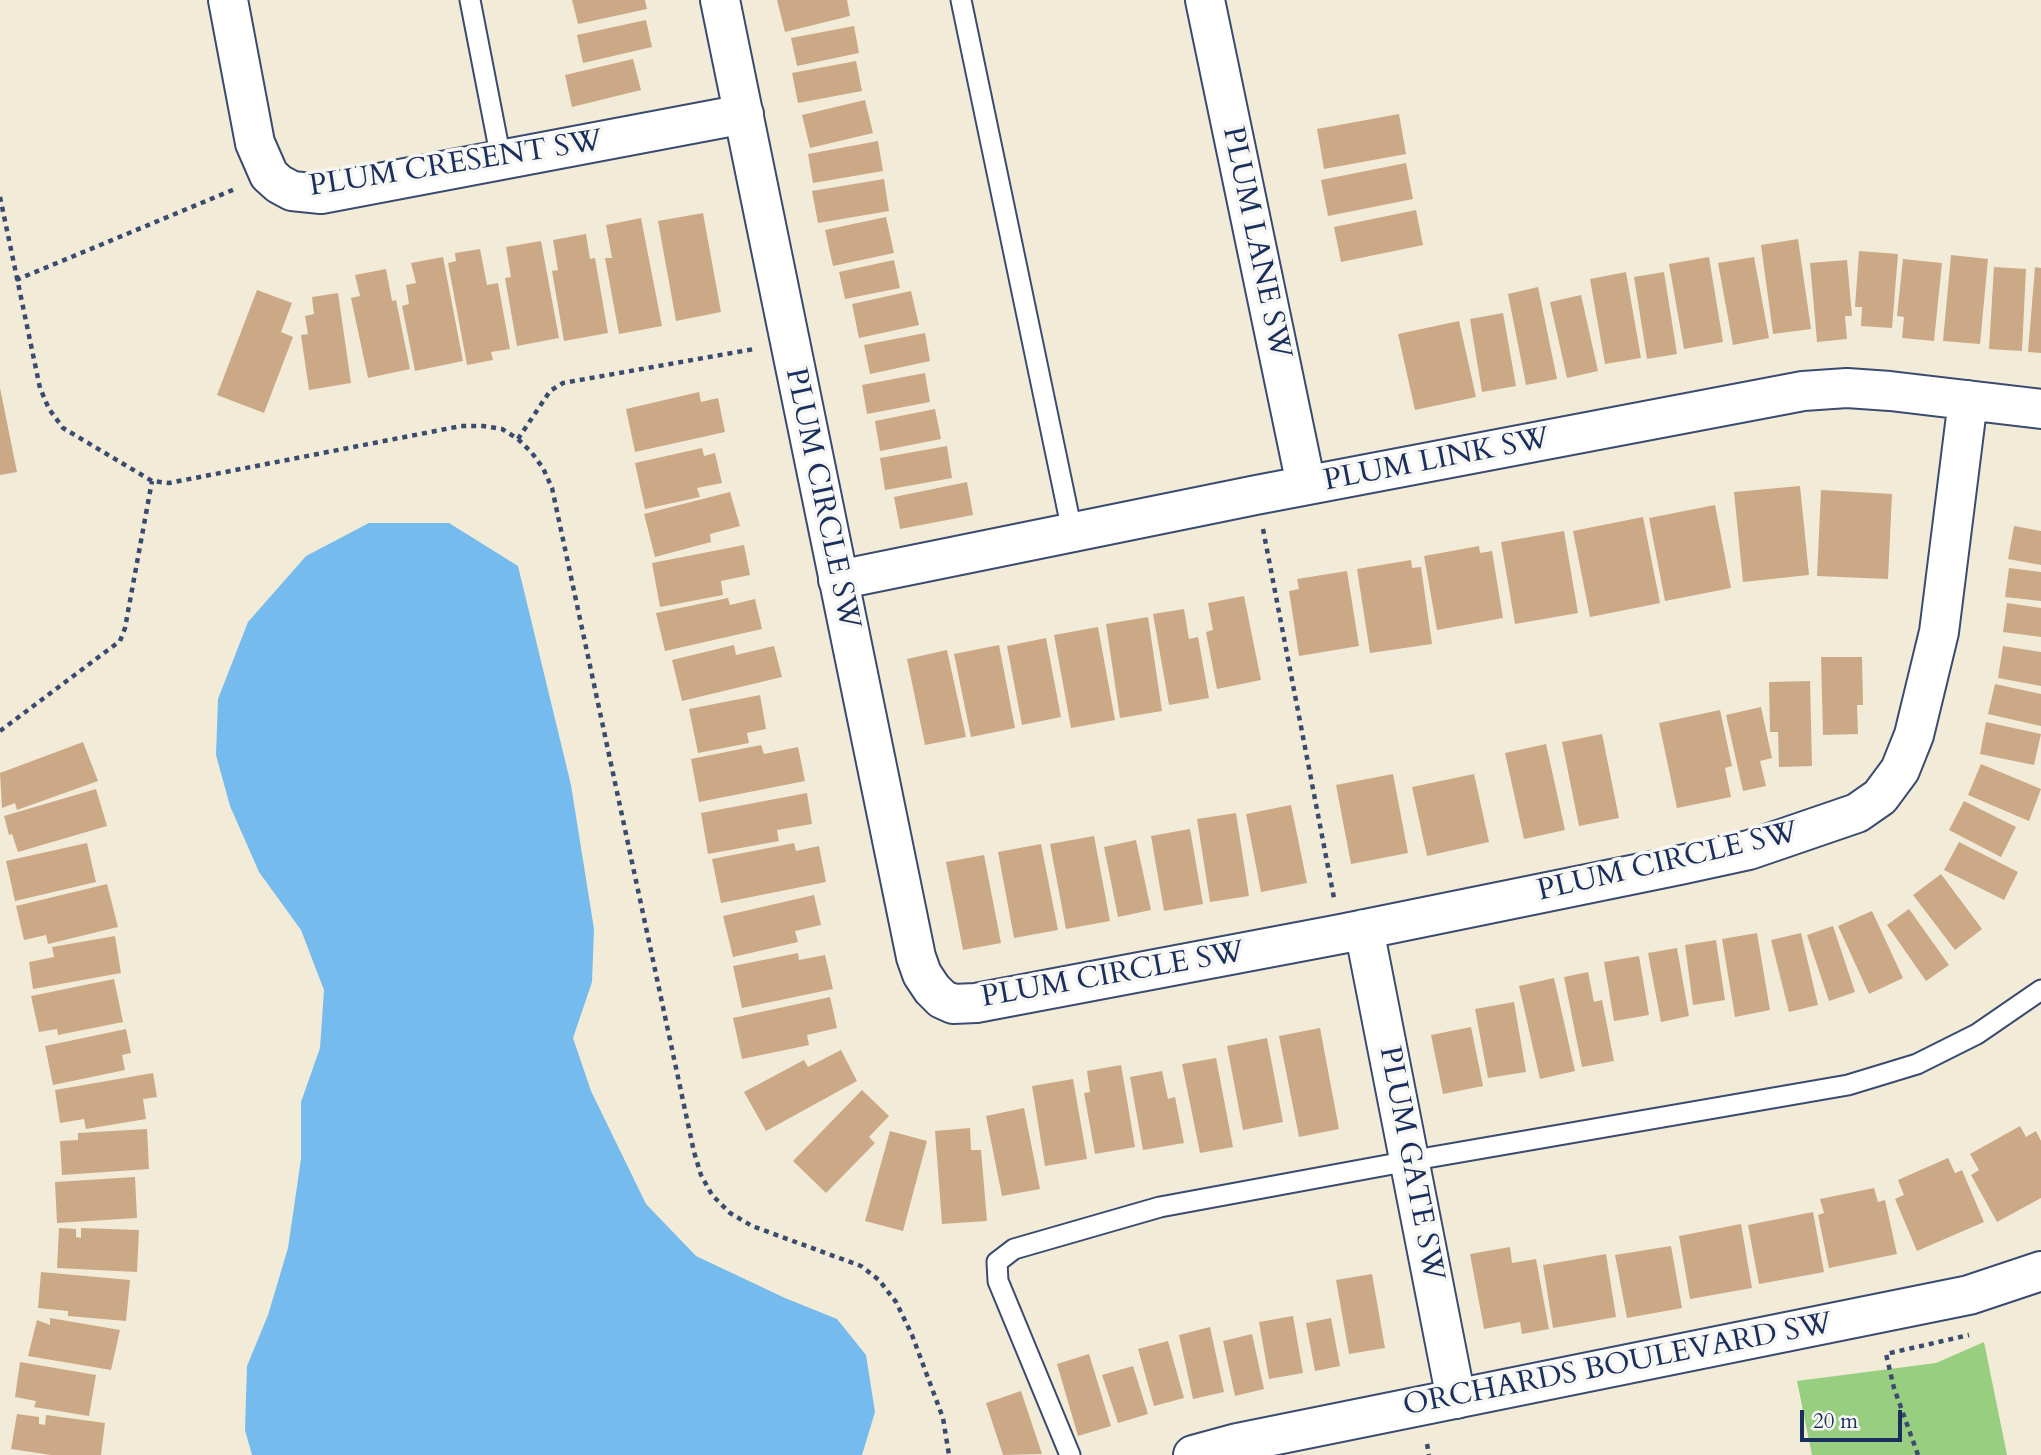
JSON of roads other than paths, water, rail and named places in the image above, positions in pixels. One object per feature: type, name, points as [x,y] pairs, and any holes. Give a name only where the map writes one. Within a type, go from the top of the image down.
[{"type":"street","name":"PLUM CRESENT SW","points":[[228,0],[255,142],[269,175],[292,191],[321,194],[744,114]]},
{"type":"street","name":"PLUM CIRCLE SW","points":[[720,0],[916,957],[922,974],[932,989],[942,999],[953,1004],[976,1003],[1353,931],[1749,850],[1857,813],[1880,797],[1900,770],[1914,735],[1939,632],[1968,400]]},
{"type":"street","name":"PLUM LANE SW","points":[[1205,0],[1306,485]]},
{"type":"street","name":"PLUM LINK SW","points":[[838,580],[1306,485],[1802,391],[1847,388],[2041,409]]},
{"type":"street","name":"PLUM GATE SW","points":[[1353,931],[1409,1161],[1455,1399]]},
{"type":"street","name":"ORCHARDS BOULEVARD SW","points":[[1194,1455],[1237,1443],[1969,1295],[2041,1271]]},
{"type":"lane","points":[[470,0],[501,159]]},
{"type":"lane","points":[[961,0],[1072,531]]},
{"type":"lane","points":[[1070,1455],[998,1281],[997,1262],[1014,1249],[1160,1207],[1848,1085],[1917,1064],[1977,1034],[2041,990]]},
{"type":"water","points":[[369,523],[449,523],[518,566],[571,785],[594,929],[592,982],[573,1038],[591,1091],[646,1204],[696,1256],[837,1319],[866,1355],[875,1412],[862,1455],[252,1455],[245,1430],[247,1366],[268,1315],[288,1248],[301,1159],[301,1102],[320,1048],[324,990],[301,930],[259,872],[230,806],[216,755],[218,699],[248,622],[306,556]]}]
